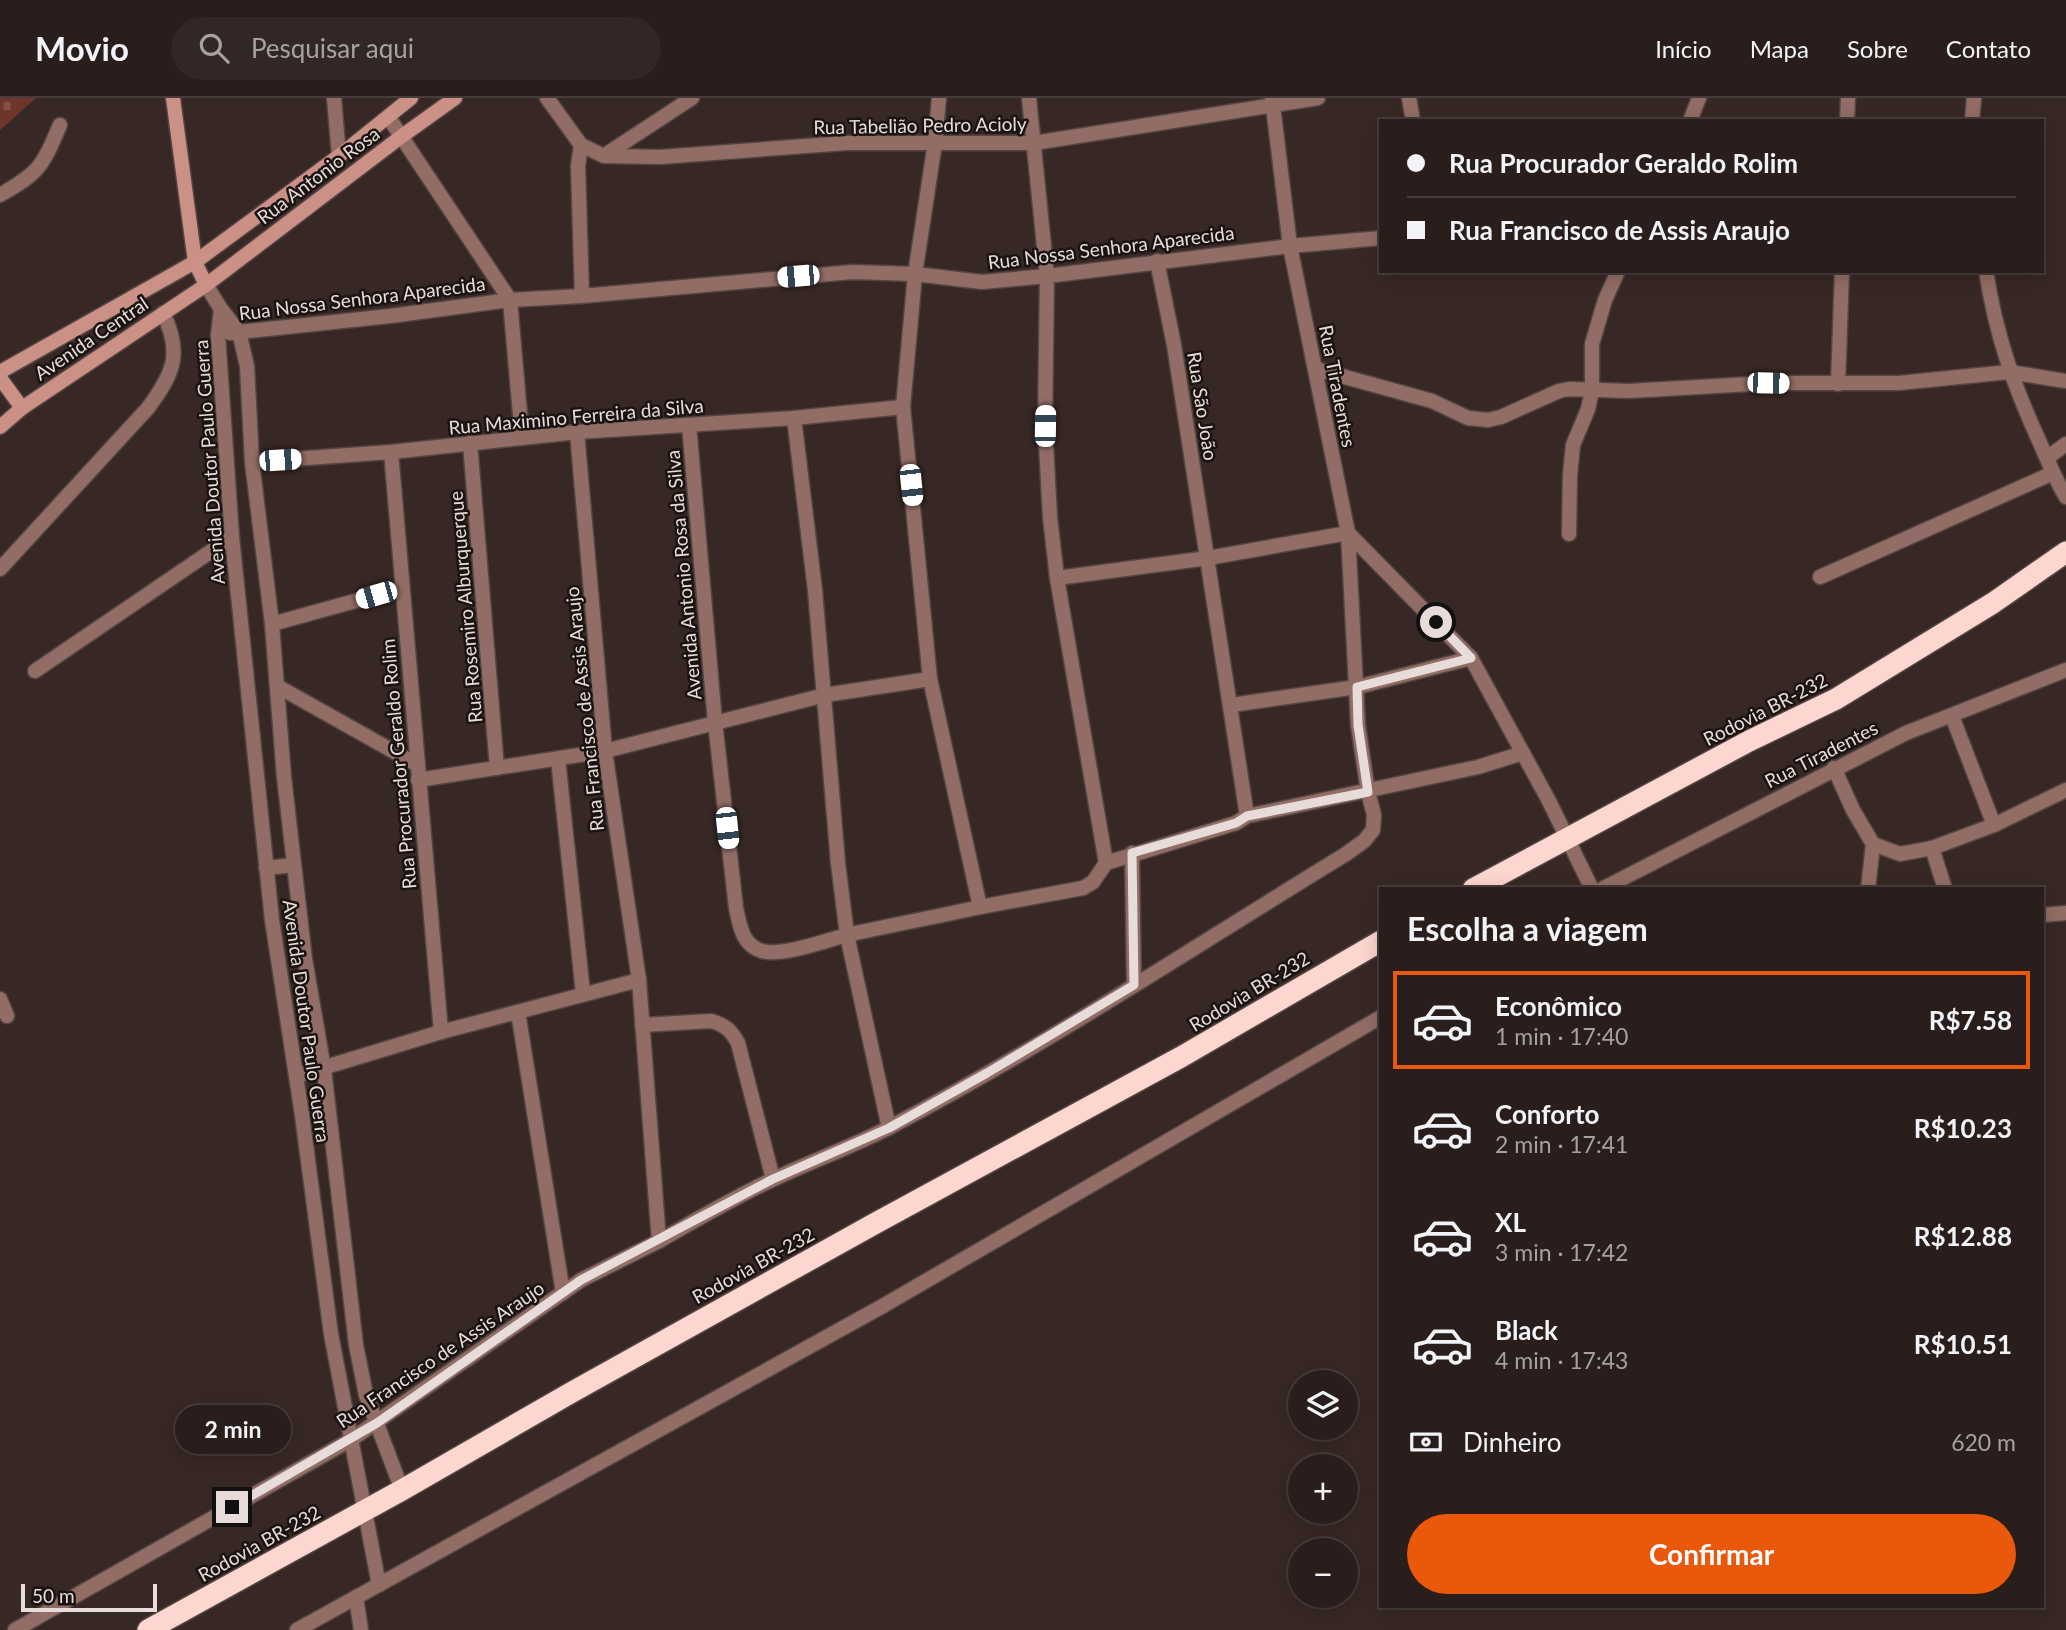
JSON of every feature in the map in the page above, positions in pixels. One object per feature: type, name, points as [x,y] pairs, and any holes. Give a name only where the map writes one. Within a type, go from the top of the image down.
[{"type":"highway","name":"Rodovia BR-232","points":[[1478,887],[1749,741],[1836,699],[1993,603],[2066,552]]},
{"type":"highway","name":"Rodovia BR-232","points":[[148,1630],[366,1511],[574,1391],[874,1224],[1181,1057],[1379,942]]},
{"type":"main road","points":[[173,98],[195,262],[206,285]]},
{"type":"main road","name":"Rua Antonio Rosa","points":[[195,262],[339,156],[411,98]]},
{"type":"main road","name":"Rua Antonio Rosa","points":[[206,285],[455,98]]},
{"type":"main road","name":"Avenida Central","points":[[0,372],[195,262]]},
{"type":"main road","name":"Avenida Central","points":[[0,427],[22,408],[206,285]]},
{"type":"main road","points":[[0,378],[22,408]]},
{"type":"street","points":[[334,98],[339,156]]},
{"type":"street","points":[[547,98],[580,145],[578,166],[582,296]]},
{"type":"street","points":[[604,156],[692,98]]},
{"type":"street","points":[[939,98],[935,143],[915,274],[903,407],[930,679],[980,907]]},
{"type":"street","points":[[847,935],[1083,888],[1100,874],[1105,863],[1057,578],[1050,517],[1045,426],[1047,276],[1029,98]]},
{"type":"street","name":"Rua Tabelião Pedro Acioly","points":[[580,145],[604,156],[660,157],[846,143],[1034,143],[1272,102],[1318,98]]},
{"type":"street","points":[[1409,98],[1413,119]]},
{"type":"street","points":[[1691,119],[1699,98]]},
{"type":"street","points":[[1847,119],[1848,98]]},
{"type":"street","points":[[1972,119],[1973,98]]},
{"type":"street","name":"Rua Tiradentes","points":[[1272,102],[1290,246],[1348,533],[1357,687]]},
{"type":"street","points":[[389,118],[510,300]]},
{"type":"street","points":[[0,195],[29,178],[44,162],[60,125]]},
{"type":"street","name":"Rua Nossa Senhora Aparecida","points":[[218,335],[510,300],[852,272],[915,274],[982,282],[1379,238]]},
{"type":"street","name":"Rua São João","points":[[1157,261],[1174,345],[1247,816]]},
{"type":"street","points":[[1569,534],[1573,445],[1588,409],[1592,391],[1592,344],[1605,300],[1617,273]]},
{"type":"street","points":[[1838,384],[1842,273]]},
{"type":"street","points":[[1986,273],[1991,305],[2010,372],[2066,497]]},
{"type":"street","points":[[206,285],[221,309]]},
{"type":"street","name":"Rua Nossa Senhora Aparecida","points":[[510,300],[522,437]]},
{"type":"street","name":"Avenida Doutor Paulo Guerra","points":[[221,309],[239,332],[247,366],[253,462],[272,624],[284,777],[305,959],[324,1069],[356,1345],[366,1395],[402,1490]]},
{"type":"street","name":"Avenida Doutor Paulo Guerra","points":[[221,309],[218,335],[232,537],[266,868],[331,1334],[379,1585]]},
{"type":"street","points":[[0,569],[131,427],[168,381],[173,364],[173,342],[163,313]]},
{"type":"street","points":[[1316,369],[1433,401],[1468,418],[1488,420],[1559,391],[1629,391],[1768,383],[1899,383],[2010,372],[2066,381]]},
{"type":"street","name":"Rua Maximino Ferreira da Silva","points":[[253,462],[391,452],[577,432],[794,418],[903,407]]},
{"type":"street","points":[[794,418],[815,590],[838,863],[847,935],[889,1128]]},
{"type":"street","name":"Avenida Antonio Rosa da Silva","points":[[689,425],[715,722],[736,908],[742,935],[753,948],[765,953],[794,949],[847,935]]},
{"type":"street","name":"Rua Francisco de Assis Araujo","points":[[15,1630],[352,1439],[581,1280],[659,1241],[639,980],[605,751],[577,432]]},
{"type":"street","name":"Rua Rosemiro Alburquerque","points":[[470,443],[497,768]]},
{"type":"street","points":[[2047,458],[2066,444]]},
{"type":"street","name":"Rua Procurador Geraldo Rolim","points":[[391,452],[440,1032]]},
{"type":"street","points":[[1820,577],[2053,473]]},
{"type":"street","points":[[1057,578],[1208,558],[1348,533],[1471,658],[1591,887]]},
{"type":"street","points":[[35,671],[232,537]]},
{"type":"street","points":[[272,624],[402,588]]},
{"type":"street","points":[[1231,705],[1357,687],[1471,658]]},
{"type":"street","name":"Rua Tiradentes","points":[[1606,887],[1906,733],[2066,670]]},
{"type":"street","points":[[418,780],[605,751],[825,695],[930,679]]},
{"type":"street","points":[[277,686],[416,764]]},
{"type":"street","points":[[659,1241],[773,1179],[889,1128],[999,1067],[1364,841],[1374,830],[1374,815],[1358,725],[1357,687]]},
{"type":"street","points":[[1952,716],[1994,825]]},
{"type":"street","points":[[1105,863],[1236,823],[1247,816],[1478,767],[1523,753]]},
{"type":"street","points":[[558,759],[583,993]]},
{"type":"street","points":[[1834,768],[1853,810],[1873,844],[1867,887]]},
{"type":"street","points":[[1873,844],[1900,854],[1932,848],[1994,825],[2066,790]]},
{"type":"street","points":[[1932,848],[1944,887]]},
{"type":"street","points":[[1132,853],[1134,985]]},
{"type":"street","points":[[266,868],[294,865]]},
{"type":"street","points":[[2045,915],[2066,904]]},
{"type":"street","points":[[2045,915],[2066,913]]},
{"type":"street","points":[[296,1076],[440,1032],[639,980]]},
{"type":"street","points":[[0,999],[7,1016]]},
{"type":"street","points":[[518,1012],[563,1293]]},
{"type":"street","points":[[297,1630],[881,1307],[1379,1018]]},
{"type":"street","points":[[642,1025],[711,1021],[732,1031],[773,1179]]},
{"type":"street","points":[[356,1597],[361,1630]]},
{"type":"green space","points":[[0,98],[36,98],[0,130]]},
{"type":"route","points":[[232,1507],[377,1423],[581,1280],[773,1179],[889,1128],[1134,985],[1132,853],[1236,823],[1247,816],[1368,792],[1358,725],[1357,687],[1471,658],[1436,622]]}]
